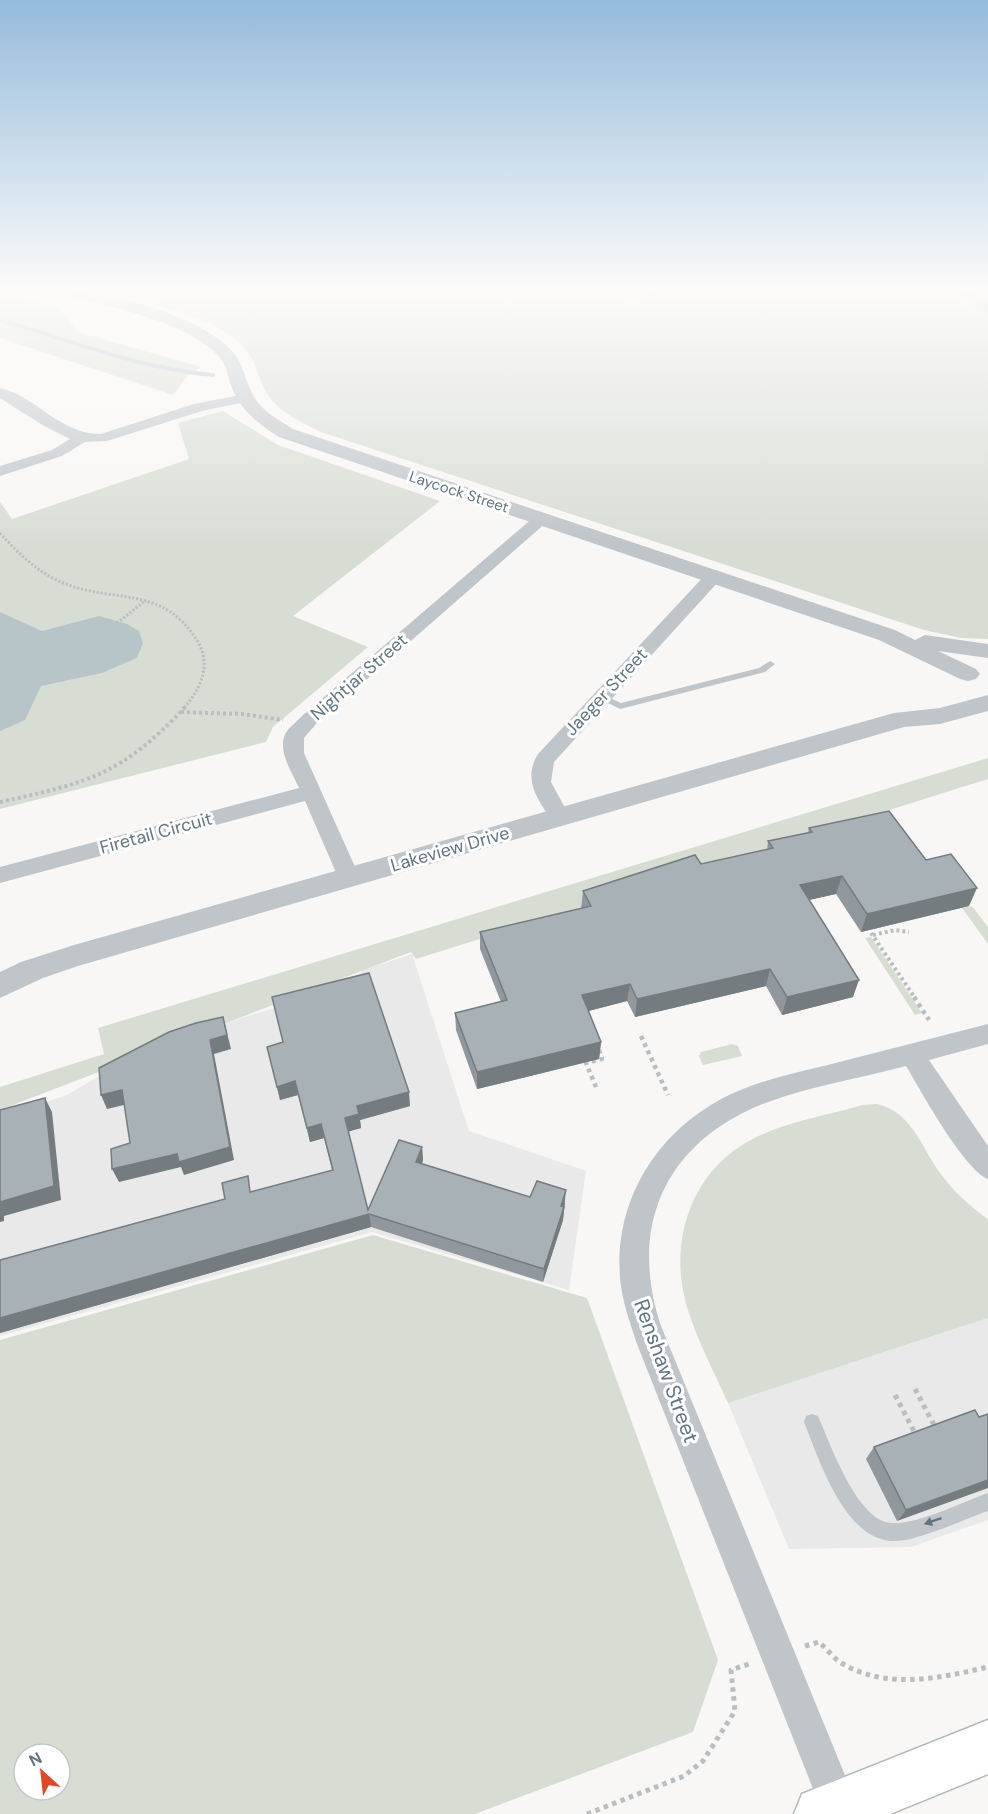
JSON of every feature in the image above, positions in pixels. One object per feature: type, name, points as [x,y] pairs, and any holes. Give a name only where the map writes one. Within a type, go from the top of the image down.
[{"type":"main road","points":[[830,1811],[988,1747]]},
{"type":"street","name":"Laycock Street","points":[[238,377],[245,398],[268,422],[286,433],[887,635],[976,680]]},
{"type":"street","points":[[0,392],[37,412],[70,436],[80,439],[102,438],[199,407],[245,398]]},
{"type":"street","points":[[0,471],[57,453],[80,439]]},
{"type":"street","name":"Nightjar Street","points":[[349,878],[294,753],[294,737],[300,728],[541,519]]},
{"type":"street","name":"Jaeger Street","points":[[560,818],[542,789],[538,771],[545,759],[713,577]]},
{"type":"street","name":"Laycock Street","points":[[887,635],[988,651]]},
{"type":"street","points":[[976,680],[966,663],[970,657],[988,651]]},
{"type":"street","name":"Lakeview Drive","points":[[0,986],[54,962],[903,719],[952,695],[976,680]]},
{"type":"street","name":"Lakeview Drive","points":[[903,719],[940,716],[988,703]]},
{"type":"street","name":"Firetail Circuit","points":[[0,875],[311,792]]},
{"type":"street","name":"Renshaw Street","points":[[830,1811],[652,1344],[635,1281],[635,1242],[642,1208],[660,1167],[675,1145],[709,1117],[731,1105],[765,1092],[988,1034]]},
{"type":"street","points":[[912,1054],[961,1131],[988,1167]]},
{"type":"lane","points":[[601,696],[620,706],[762,670],[770,664]]},
{"type":"lane","points":[[812,1422],[853,1507],[874,1528],[890,1532],[905,1530],[988,1502]]},
{"type":"path","points":[[0,533],[52,578],[70,586],[146,600],[173,611],[185,621],[203,653],[204,673],[200,685],[180,712],[144,746],[108,772],[56,789],[0,802]]},
{"type":"path","points":[[117,623],[146,600]]},
{"type":"path","points":[[180,712],[242,714],[287,721]]},
{"type":"path","points":[[909,933],[895,930],[872,934],[929,1020]]},
{"type":"path","points":[[641,1036],[668,1095]]},
{"type":"path","points":[[596,1087],[586,1063],[602,1059],[597,1047]]},
{"type":"path","points":[[915,1389],[937,1430]]},
{"type":"path","points":[[895,1395],[917,1437]]},
{"type":"shaded area","points":[[117,377],[187,377],[173,395]]},
{"type":"shaded area","points":[[259,377],[988,377],[988,639],[961,638],[924,630],[321,432],[279,407],[272,401]]},
{"type":"shaded area","points":[[223,411],[278,445],[440,501],[293,616],[368,647],[273,727],[266,742],[0,809],[0,502],[12,519],[189,459],[178,423]]},
{"type":"shaded area","points":[[0,612],[42,631],[99,616],[127,624],[139,631],[143,643],[137,658],[102,673],[41,686],[25,720],[0,731]]},
{"type":"shaded area","points":[[988,758],[988,779],[416,959],[411,952],[0,1110],[0,1087],[104,1054],[98,1028]]},
{"type":"shaded area","points":[[972,906],[988,927],[988,944],[962,908]]},
{"type":"shaded area","points":[[871,937],[922,1013],[915,1015],[865,938]]},
{"type":"shaded area","points":[[412,954],[469,1131],[586,1171],[569,1290],[372,1232],[0,1336],[0,1117],[67,1095],[130,1058],[183,1036],[339,988],[364,970]]},
{"type":"shaded area","points":[[732,1044],[738,1046],[742,1056],[703,1065],[699,1056],[701,1052]]},
{"type":"shaded area","points":[[877,1104],[889,1108],[906,1122],[949,1184],[967,1203],[988,1219],[988,1318],[728,1403],[696,1332],[682,1283],[680,1259],[683,1235],[698,1191],[729,1155],[762,1134],[804,1120],[862,1105]]},
{"type":"shaded area","points":[[373,1235],[587,1298],[718,1660],[693,1732],[475,1814],[0,1814],[0,1340]]},
{"type":"shaded area","points":[[988,1318],[988,1520],[911,1547],[789,1549],[728,1403]]},
{"type":"building","points":[[889,811],[926,860],[951,854],[977,888],[867,914],[842,876],[800,885],[859,980],[787,997],[770,969],[637,999],[630,984],[582,995],[601,1042],[477,1072],[455,1013],[507,1000],[480,932],[591,906],[583,891],[695,855],[701,864],[773,848],[768,841],[812,832],[809,828]]},
{"type":"building","points":[[369,973],[409,1092],[357,1106],[359,1114],[345,1118],[368,1210],[399,1140],[422,1147],[416,1162],[530,1197],[537,1181],[566,1190],[561,1206],[564,1207],[544,1269],[369,1214],[0,1318],[0,1260],[225,1199],[222,1183],[248,1176],[250,1192],[333,1170],[321,1124],[307,1128],[295,1081],[277,1087],[267,1047],[283,1042],[272,997]]},
{"type":"building","points":[[223,1017],[227,1035],[210,1040],[230,1147],[179,1162],[177,1154],[112,1169],[111,1149],[130,1143],[122,1090],[101,1095],[99,1068],[169,1032]]},
{"type":"building","points":[[45,1098],[54,1186],[0,1202],[0,1110]]},
{"type":"building","points":[[975,1410],[979,1417],[988,1414],[988,1480],[906,1510],[874,1447]]}]
